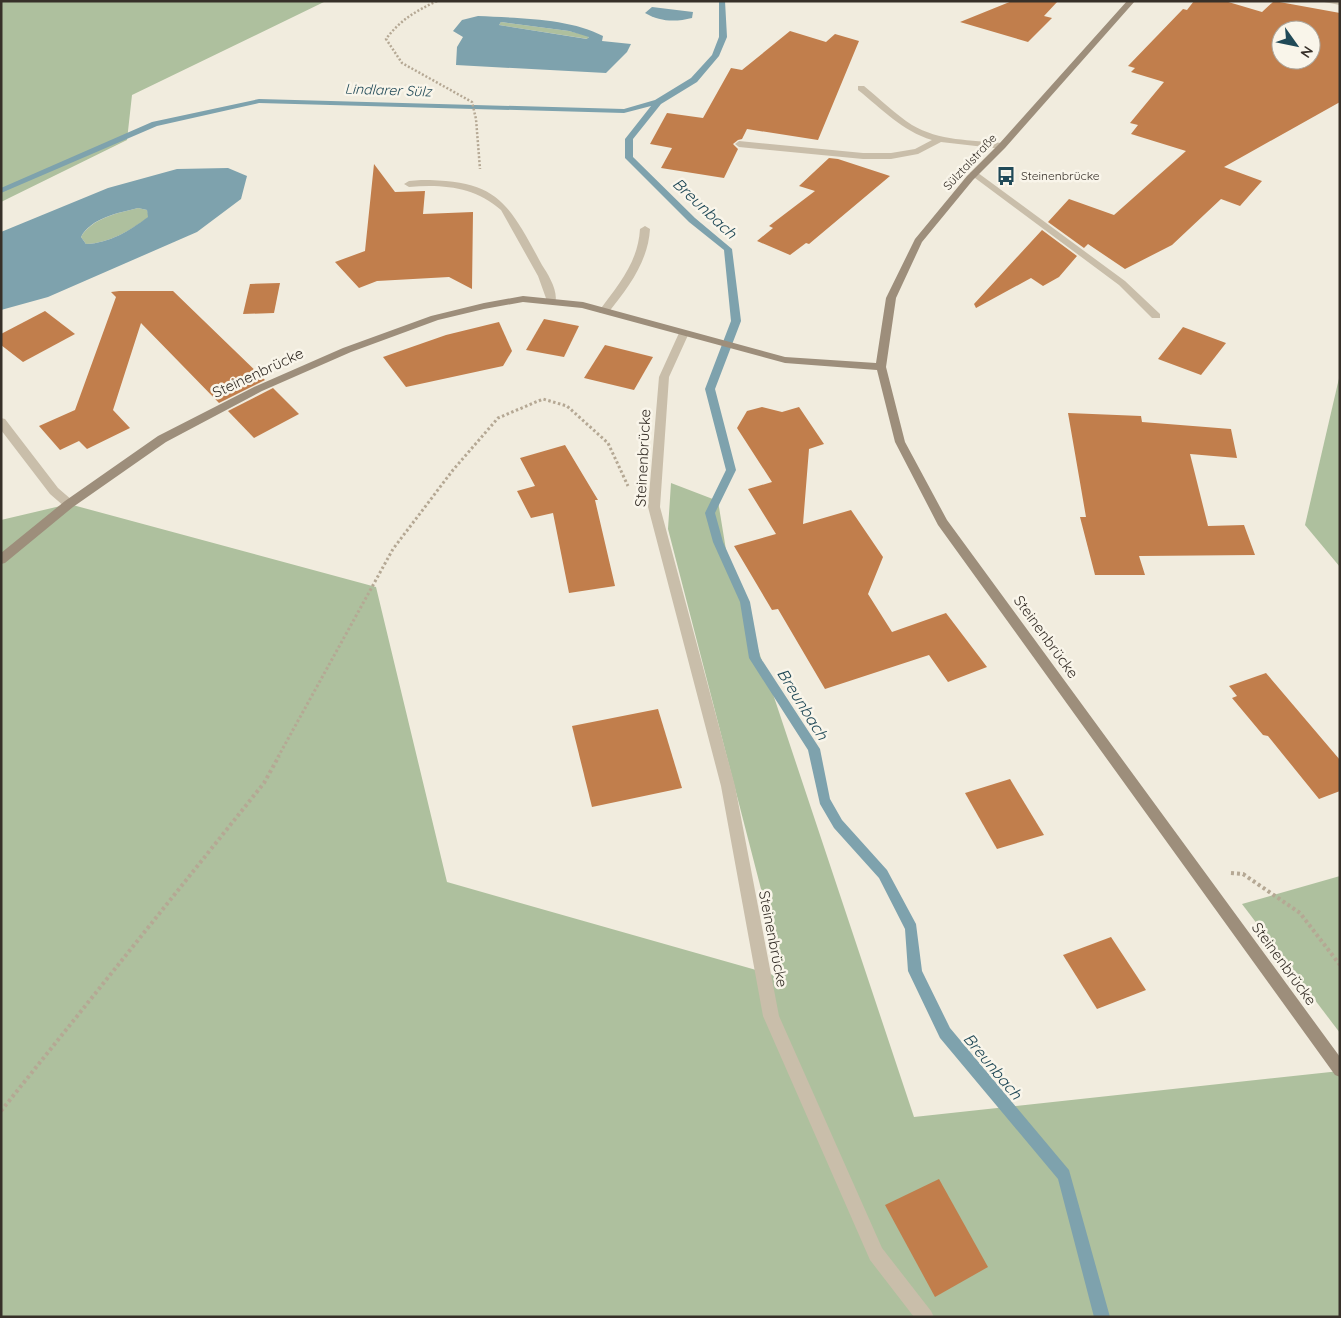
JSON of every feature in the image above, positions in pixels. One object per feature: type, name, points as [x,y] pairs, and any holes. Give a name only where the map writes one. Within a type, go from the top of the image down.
[{"type":"main road","name":"Sülztalstraße","points":[[881,367],[891,298],[918,241],[974,173],[1002,146],[1130,1]]},
{"type":"main road","name":"Steinenbrücke","points":[[1,560],[69,504],[162,439],[258,389],[347,350],[435,318],[484,306],[522,300],[583,305],[785,360],[881,367],[900,442],[942,522],[1340,1070]]},
{"type":"street","points":[[1323,1],[1340,4]]},
{"type":"street","points":[[861,88],[880,106],[917,132],[940,138],[1002,146]]},
{"type":"street","points":[[739,144],[864,156],[891,156],[918,151],[940,138]]},
{"type":"street","points":[[974,173],[1122,282],[1156,316]]},
{"type":"street","points":[[409,184],[430,182],[455,184],[490,198],[503,208],[513,221],[550,287],[552,301]]},
{"type":"street","points":[[604,311],[622,289],[640,256],[646,237],[645,229]]},
{"type":"street","name":"Steinenbrücke","points":[[684,334],[664,377],[654,507],[728,786],[771,1016],[876,1254],[925,1317]]},
{"type":"street","points":[[1,422],[54,491],[69,504]]},
{"type":"path","points":[[437,1],[415,11],[397,23],[386,39],[402,63],[472,102],[476,119],[480,176],[490,198]]},
{"type":"path","points":[[1,1111],[264,783],[394,549],[452,470],[498,418],[543,399],[567,406],[608,443],[634,496],[654,507]]},
{"type":"path","points":[[1195,869],[1243,874],[1300,913],[1340,965]]},
{"type":"green space","points":[[1,1],[326,1],[132,95],[127,140],[1,202]]},
{"type":"green space","points":[[501,22],[569,31],[589,36],[588,39],[499,25]]},
{"type":"green space","points":[[138,208],[147,210],[149,217],[119,235],[111,239],[86,244],[81,237],[92,225],[106,217]]},
{"type":"green space","points":[[1340,374],[1340,567],[1305,525]]},
{"type":"green space","points":[[671,483],[718,501],[727,556],[914,1117],[1340,1071],[1340,1317],[1,1317],[1,520],[69,504],[376,587],[447,882],[784,978],[668,529]]},
{"type":"green space","points":[[1340,876],[1340,1033],[1242,904]]},
{"type":"water","points":[[652,7],[693,12],[692,18],[674,21],[662,20],[645,13]]},
{"type":"water","points":[[478,16],[526,18],[559,22],[590,30],[603,36],[602,41],[631,44],[627,52],[606,73],[456,65],[457,47],[463,37],[453,31],[462,20]],"holes":[[[501,22],[569,31],[589,37],[587,39],[499,25]]]},
{"type":"water","points":[[228,168],[247,176],[241,199],[197,232],[48,297],[1,310],[1,232],[108,188],[177,169]],"holes":[[[138,208],[147,210],[148,217],[111,239],[86,244],[81,237],[91,225],[106,217]]]},
{"type":"building","points":[[1012,1],[1058,1],[1044,16],[1052,18],[1028,42],[960,22]]},
{"type":"building","points":[[1194,1],[1225,1],[1262,12],[1274,1],[1340,13],[1340,102],[1224,167],[1262,181],[1240,206],[1221,199],[1172,245],[1125,269],[1088,244],[1084,248],[1048,222],[1069,199],[1114,215],[1186,151],[1131,134],[1138,125],[1130,123],[1164,82],[1131,72],[1135,68],[1128,66],[1183,9],[1187,10]]},
{"type":"building","points":[[790,31],[826,42],[835,34],[859,41],[818,140],[747,129],[742,139],[733,144],[738,149],[724,178],[661,168],[672,148],[650,144],[667,113],[703,118],[731,68],[742,70]]},
{"type":"building","points":[[829,158],[838,159],[890,176],[809,244],[806,243],[790,255],[757,241],[773,228],[769,226],[815,191],[799,186]]},
{"type":"building","points":[[374,164],[395,192],[425,191],[423,214],[473,212],[472,289],[449,277],[377,281],[359,288],[335,262],[365,251]]},
{"type":"building","points":[[1042,230],[1077,256],[1059,277],[1043,286],[1031,278],[976,308],[974,304]]},
{"type":"building","points":[[280,283],[274,313],[243,314],[250,284]]},
{"type":"building","points":[[173,291],[265,380],[219,403],[141,323],[113,410],[130,428],[87,449],[79,441],[60,450],[39,426],[75,410],[116,297],[111,292]]},
{"type":"building","points":[[45,311],[75,334],[23,362],[1,345],[1,334]]},
{"type":"building","points":[[544,319],[579,326],[564,357],[526,350]]},
{"type":"building","points":[[499,322],[512,351],[503,366],[406,387],[383,357],[446,335]]},
{"type":"building","points":[[1183,327],[1226,343],[1201,375],[1158,359]]},
{"type":"building","points":[[605,345],[653,357],[634,390],[584,378]]},
{"type":"building","points":[[273,388],[299,414],[254,438],[228,411]]},
{"type":"building","points":[[762,407],[782,412],[799,407],[824,444],[809,449],[803,524],[851,510],[883,557],[868,594],[892,632],[946,613],[987,667],[948,682],[929,655],[825,689],[778,609],[772,610],[734,546],[776,534],[748,489],[772,482],[737,428],[747,411]]},
{"type":"building","points":[[1068,413],[1141,416],[1142,422],[1231,429],[1237,458],[1190,454],[1208,526],[1244,525],[1255,555],[1139,556],[1145,575],[1095,575],[1080,517],[1086,517]]},
{"type":"building","points":[[565,445],[598,500],[595,500],[615,586],[569,593],[553,513],[531,518],[517,491],[535,486],[520,458]]},
{"type":"building","points":[[1266,673],[1340,760],[1340,791],[1319,799],[1268,736],[1263,735],[1232,698],[1237,696],[1229,686]]},
{"type":"building","points":[[658,709],[682,788],[592,807],[572,726]]},
{"type":"building","points":[[1010,779],[1044,835],[997,849],[965,793]]},
{"type":"building","points":[[1111,937],[1146,990],[1097,1009],[1063,955]]},
{"type":"building","points":[[939,1179],[988,1267],[935,1297],[885,1205]]},
{"type":"waterway","name":"Lindlarer Sülz","points":[[658,102],[694,80],[715,56],[723,37],[722,1]]},
{"type":"waterway","name":"Lindlarer Sülz","points":[[1,191],[155,124],[259,101],[624,111],[658,102]]},
{"type":"waterway","name":"Breunbach","points":[[658,102],[629,139],[629,158],[692,220],[728,249],[736,321],[710,389],[731,470],[710,513],[718,542],[745,602],[755,658],[814,749],[824,800],[838,824],[883,874],[911,928],[915,971],[945,1033],[1064,1175],[1102,1317]]},
{"type":"place","name":"Steinenbrücke","points":[[1006,176]]}]
